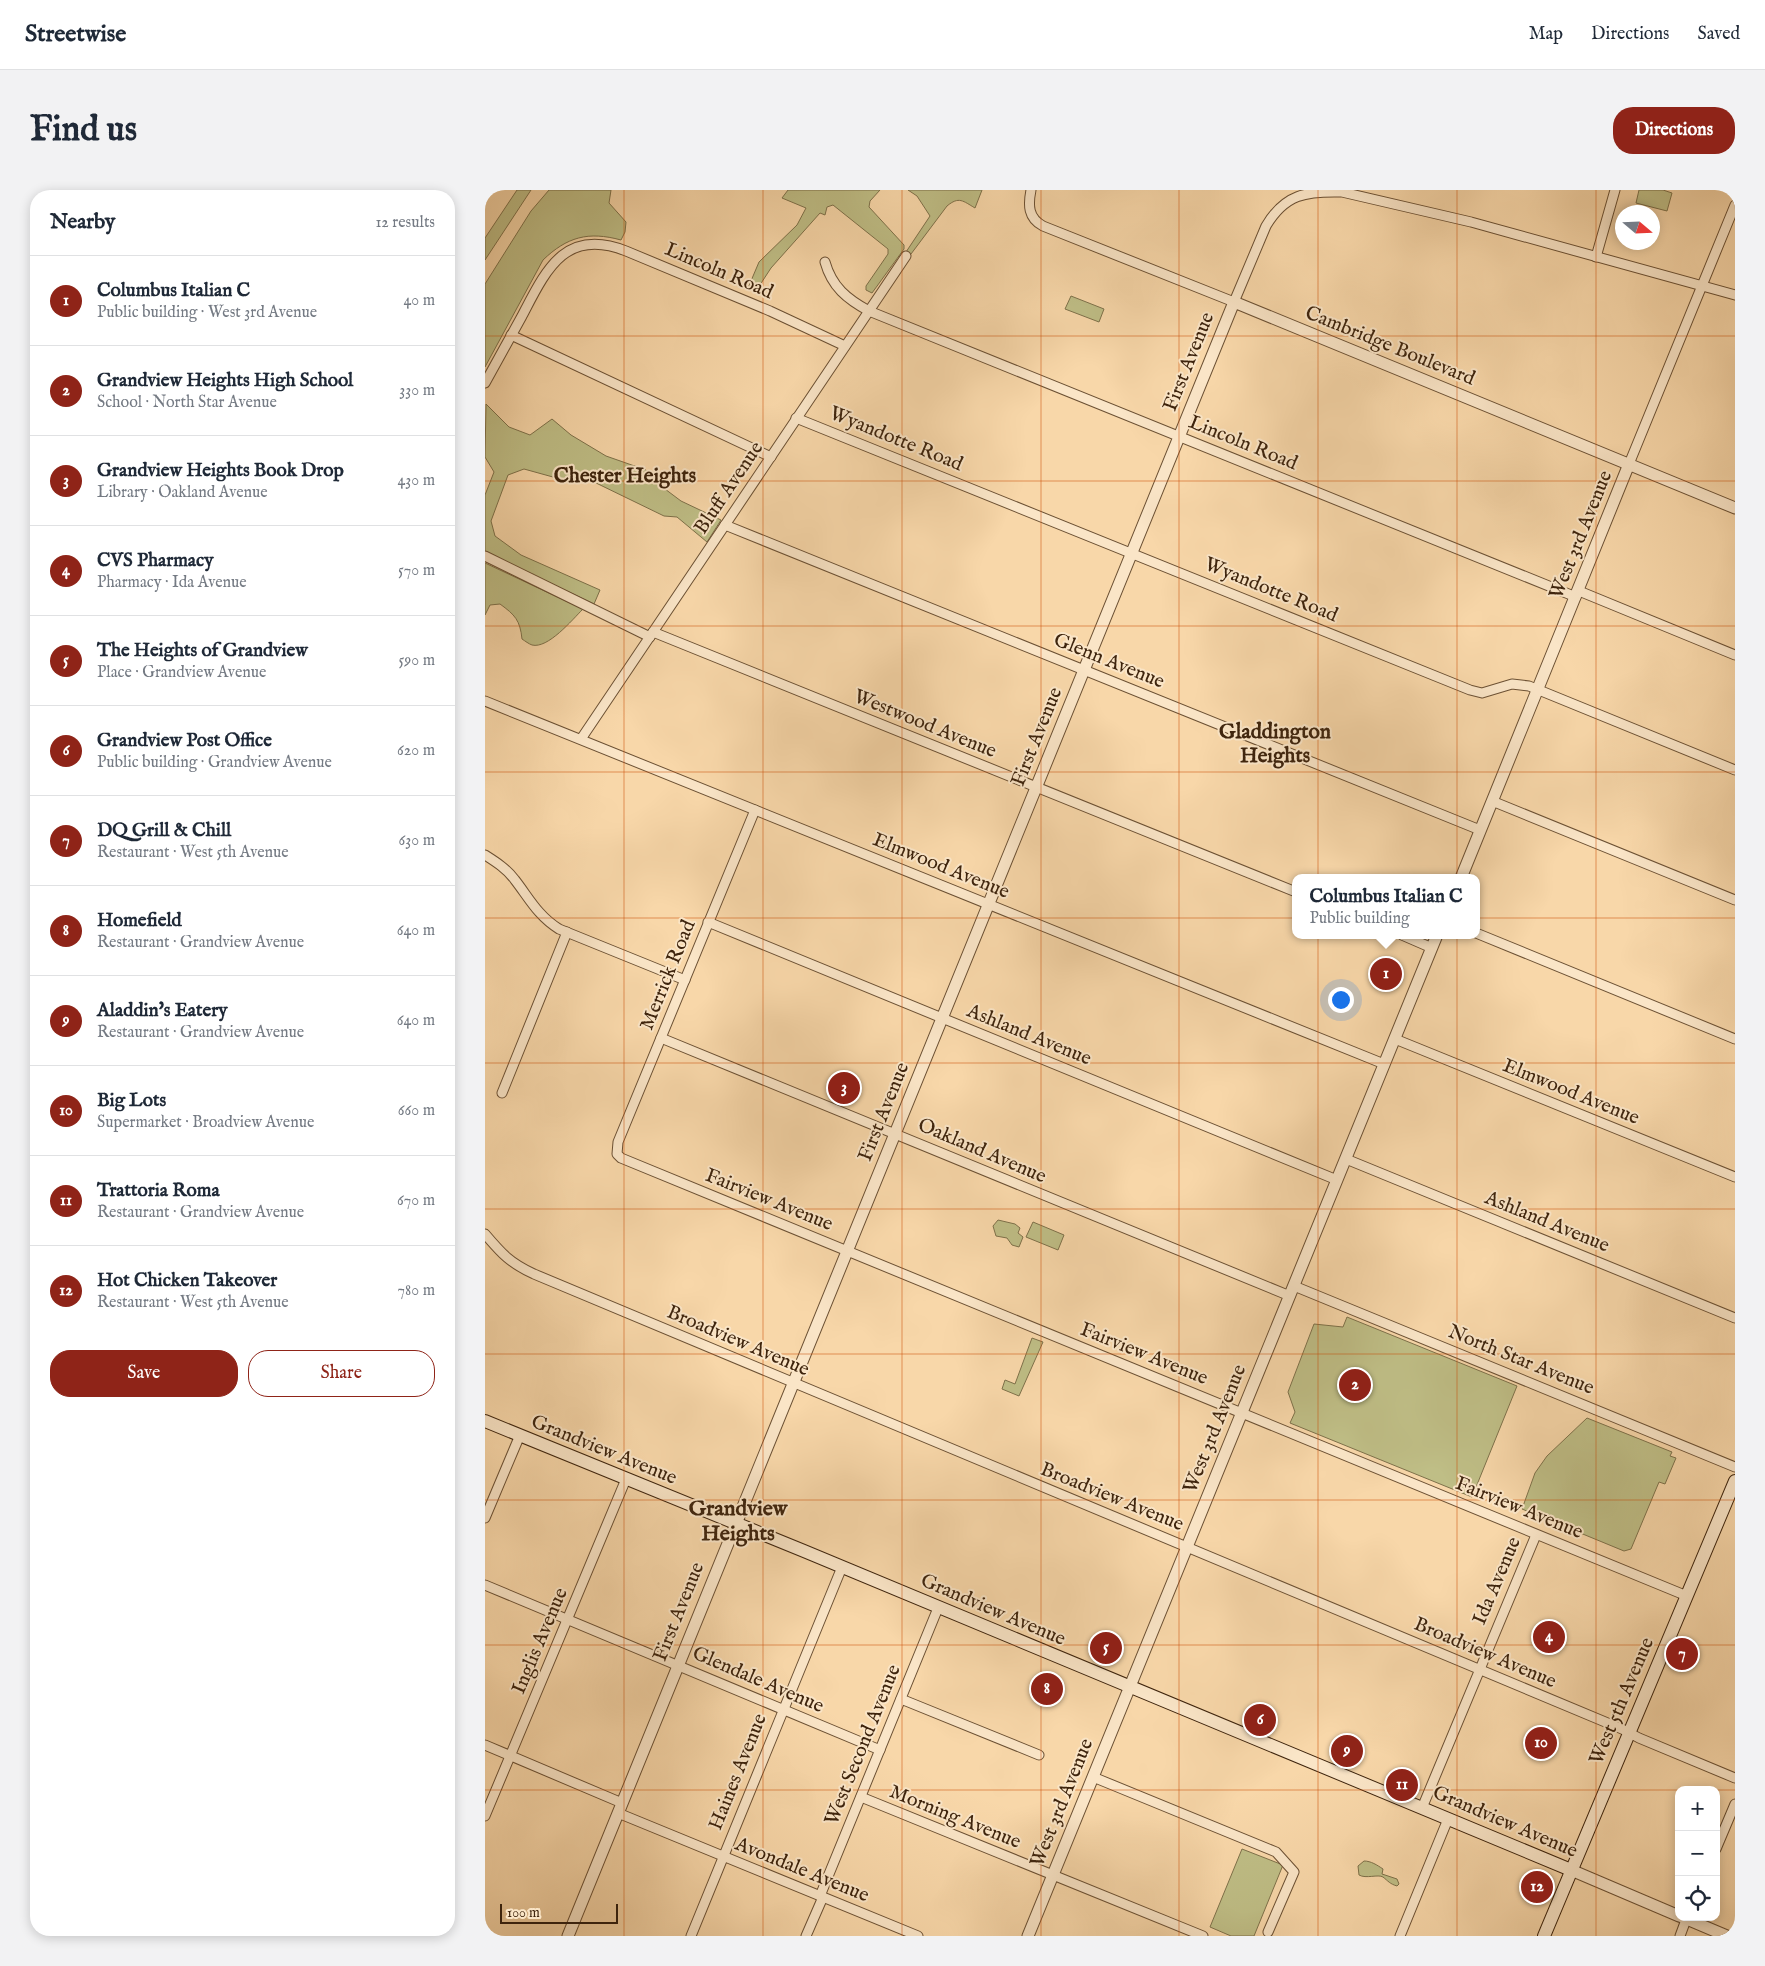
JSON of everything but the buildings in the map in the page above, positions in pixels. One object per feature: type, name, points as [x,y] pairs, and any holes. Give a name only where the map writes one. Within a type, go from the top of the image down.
[{"type":"main road","name":"Grandview Avenue","points":[[485,1421],[736,1523],[1571,1870]]},
{"type":"main road","name":"West 5th Avenue","points":[[1544,1936],[1735,1481]]},
{"type":"street","name":"Cambridge Boulevard","points":[[1031,190],[1029,211],[1033,218],[1043,226],[1234,302],[1735,508]]},
{"type":"street","points":[[1596,257],[1615,190]]},
{"type":"street","points":[[1234,302],[1266,226],[1273,214],[1290,199],[1321,191],[1342,192],[1413,208],[1735,295]]},
{"type":"street","name":"West 3rd Avenue","points":[[1463,874],[1735,205]]},
{"type":"street","name":"Lincoln Road","points":[[511,335],[546,270],[558,258],[576,248],[596,245],[620,249],[762,308],[845,346]]},
{"type":"street","name":"Bluff Avenue","points":[[581,739],[906,256]]},
{"type":"street","name":"Lincoln Road","points":[[825,262],[839,290],[849,300],[869,311],[1179,436],[1735,655]]},
{"type":"street","name":"First Avenue","points":[[568,1936],[1234,302]]},
{"type":"street","points":[[485,383],[511,335],[771,456]]},
{"type":"street","name":"Wyandotte Road","points":[[796,418],[1470,690],[1482,693],[1511,684],[1538,690],[1735,770]]},
{"type":"street","name":"Glenn Avenue","points":[[725,526],[1480,830]]},
{"type":"street","name":"Westwood Avenue","points":[[485,556],[652,635],[1292,890]]},
{"type":"street","name":"Elmwood Avenue","points":[[485,701],[1385,1064]]},
{"type":"street","points":[[1492,801],[1735,900]]},
{"type":"street","name":"Merrick Road","points":[[617,1154],[618,1142],[755,810]]},
{"type":"street","points":[[485,855],[497,862],[514,878],[541,916],[550,923],[567,932],[685,980]]},
{"type":"street","name":"Ashland Avenue","points":[[708,922],[1337,1180]]},
{"type":"street","points":[[502,1093],[567,932]]},
{"type":"street","points":[[1480,935],[1735,1039]]},
{"type":"street","points":[[1411,939],[1432,948]]},
{"type":"street","name":"West 3rd Avenue","points":[[1028,1936],[1435,939]]},
{"type":"street","name":"Oakland Avenue","points":[[661,1038],[895,1134],[1292,1291]]},
{"type":"street","name":"Elmwood Avenue","points":[[1395,1039],[1735,1177]]},
{"type":"street","name":"Fairview Avenue","points":[[617,1154],[625,1160],[1687,1596]]},
{"type":"street","name":"Ashland Avenue","points":[[1346,1159],[1735,1318]]},
{"type":"street","name":"Broadview Avenue","points":[[485,1234],[505,1257],[519,1267],[1735,1778]]},
{"type":"street","name":"North Star Avenue","points":[[1292,1291],[1735,1468]]},
{"type":"street","points":[[485,1518],[520,1435]]},
{"type":"street","name":"Inglis Avenue","points":[[485,1816],[626,1479]]},
{"type":"street","name":"Ida Avenue","points":[[1422,1808],[1536,1535]]},
{"type":"street","name":"Haines Avenue","points":[[691,1936],[841,1567]]},
{"type":"street","name":"Glendale Avenue","points":[[485,1585],[880,1750]]},
{"type":"street","name":"West Second Avenue","points":[[806,1936],[938,1608]]},
{"type":"street","points":[[901,1699],[1039,1755]]},
{"type":"street","name":"Avondale Avenue","points":[[485,1745],[723,1856],[917,1936]]},
{"type":"street","points":[[1093,1777],[1276,1852],[1294,1872],[1268,1932]]},
{"type":"street","name":"Morning Avenue","points":[[861,1797],[1203,1936]]},
{"type":"street","points":[[1720,1840],[1735,1804]]},
{"type":"street","points":[[1399,1936],[1448,1819]]},
{"type":"street","name":"Grandview Avenue","points":[[1571,1870],[1675,1914]]},
{"type":"street","points":[[1680,1936],[1682,1921]]},
{"type":"street","name":"Grandview Avenue","points":[[1692,1921],[1727,1936]]},
{"type":"shaded area","points":[[517,190],[531,190],[485,260],[485,238]]},
{"type":"shaded area","points":[[549,190],[611,190],[609,203],[626,222],[625,232],[621,240],[609,237],[588,236],[570,241],[543,260],[485,367],[485,284],[531,211]]},
{"type":"shaded area","points":[[788,190],[880,190],[870,201],[869,207],[904,245],[904,249],[872,293],[866,290],[866,286],[888,254],[888,249],[833,205],[827,207],[825,215],[820,213],[771,268],[756,291],[748,288],[759,262],[797,225],[806,208],[782,198]]},
{"type":"shaded area","points":[[908,190],[982,190],[975,208],[958,200],[947,206],[908,258],[904,255],[930,216],[917,196]]},
{"type":"shaded area","points":[[1639,190],[1663,190],[1672,193],[1667,211],[1660,209],[1660,205],[1636,203]]},
{"type":"shaded area","points":[[1071,296],[1104,309],[1099,322],[1065,309]]},
{"type":"shaded area","points":[[486,404],[509,427],[530,435],[552,419],[571,435],[606,456],[646,470],[657,483],[681,501],[721,520],[707,542],[677,517],[664,516],[594,482],[571,482],[524,469],[508,475],[491,521],[495,536],[521,555],[600,590],[594,604],[485,552],[485,495],[494,472],[485,457]]},
{"type":"shaded area","points":[[485,563],[583,609],[545,643],[531,645],[522,639],[516,618],[500,604],[490,605],[485,615]]},
{"type":"shaded area","points":[[998,1220],[1015,1224],[1020,1228],[1018,1233],[1023,1237],[1019,1247],[1012,1245],[1007,1238],[996,1236],[993,1226]]},
{"type":"shaded area","points":[[1033,1222],[1064,1235],[1058,1250],[1026,1237]]},
{"type":"shaded area","points":[[1347,1317],[1517,1386],[1472,1497],[1290,1423],[1295,1412],[1288,1392],[1314,1324],[1343,1327]]},
{"type":"shaded area","points":[[1032,1338],[1043,1342],[1019,1396],[1002,1389],[1005,1380],[1015,1384]]},
{"type":"shaded area","points":[[1587,1418],[1672,1452],[1670,1456],[1676,1458],[1665,1484],[1659,1482],[1631,1549],[1624,1551],[1522,1509],[1535,1473],[1547,1456]]},
{"type":"shaded area","points":[[1242,1849],[1283,1865],[1254,1936],[1231,1936],[1210,1927]]},
{"type":"shaded area","points":[[1364,1861],[1372,1862],[1383,1869],[1382,1874],[1397,1879],[1399,1884],[1397,1886],[1381,1876],[1365,1877],[1359,1875],[1358,1866]]},
{"type":"place","name":"Columbus Italian C","points":[[1386,974]]},
{"type":"place","name":"Grandview Heights Book Drop","points":[[844,1088]]},
{"type":"place","name":"Grandview Heights High School","points":[[1355,1385]]},
{"type":"place","name":"CVS Pharmacy","points":[[1549,1637]]},
{"type":"place","name":"The Heights of Grandview","points":[[1106,1648]]},
{"type":"place","name":"DQ Grill & Chill","points":[[1682,1654]]},
{"type":"place","name":"Homefield","points":[[1047,1689]]},
{"type":"place","name":"Grandview Post Office","points":[[1260,1720]]},
{"type":"place","name":"Big Lots","points":[[1541,1743]]},
{"type":"place","name":"Aladdin's Eatery","points":[[1347,1751]]},
{"type":"place","name":"Trattoria Roma","points":[[1402,1785]]},
{"type":"place","name":"Hot Chicken Takeover","points":[[1537,1887]]},
{"type":"district","name":"Chester Heights","points":[[625,476]]},
{"type":"district","name":"Gladdington Heights","points":[[1275,744]]},
{"type":"district","name":"Grandview Heights","points":[[738,1522]]}]
